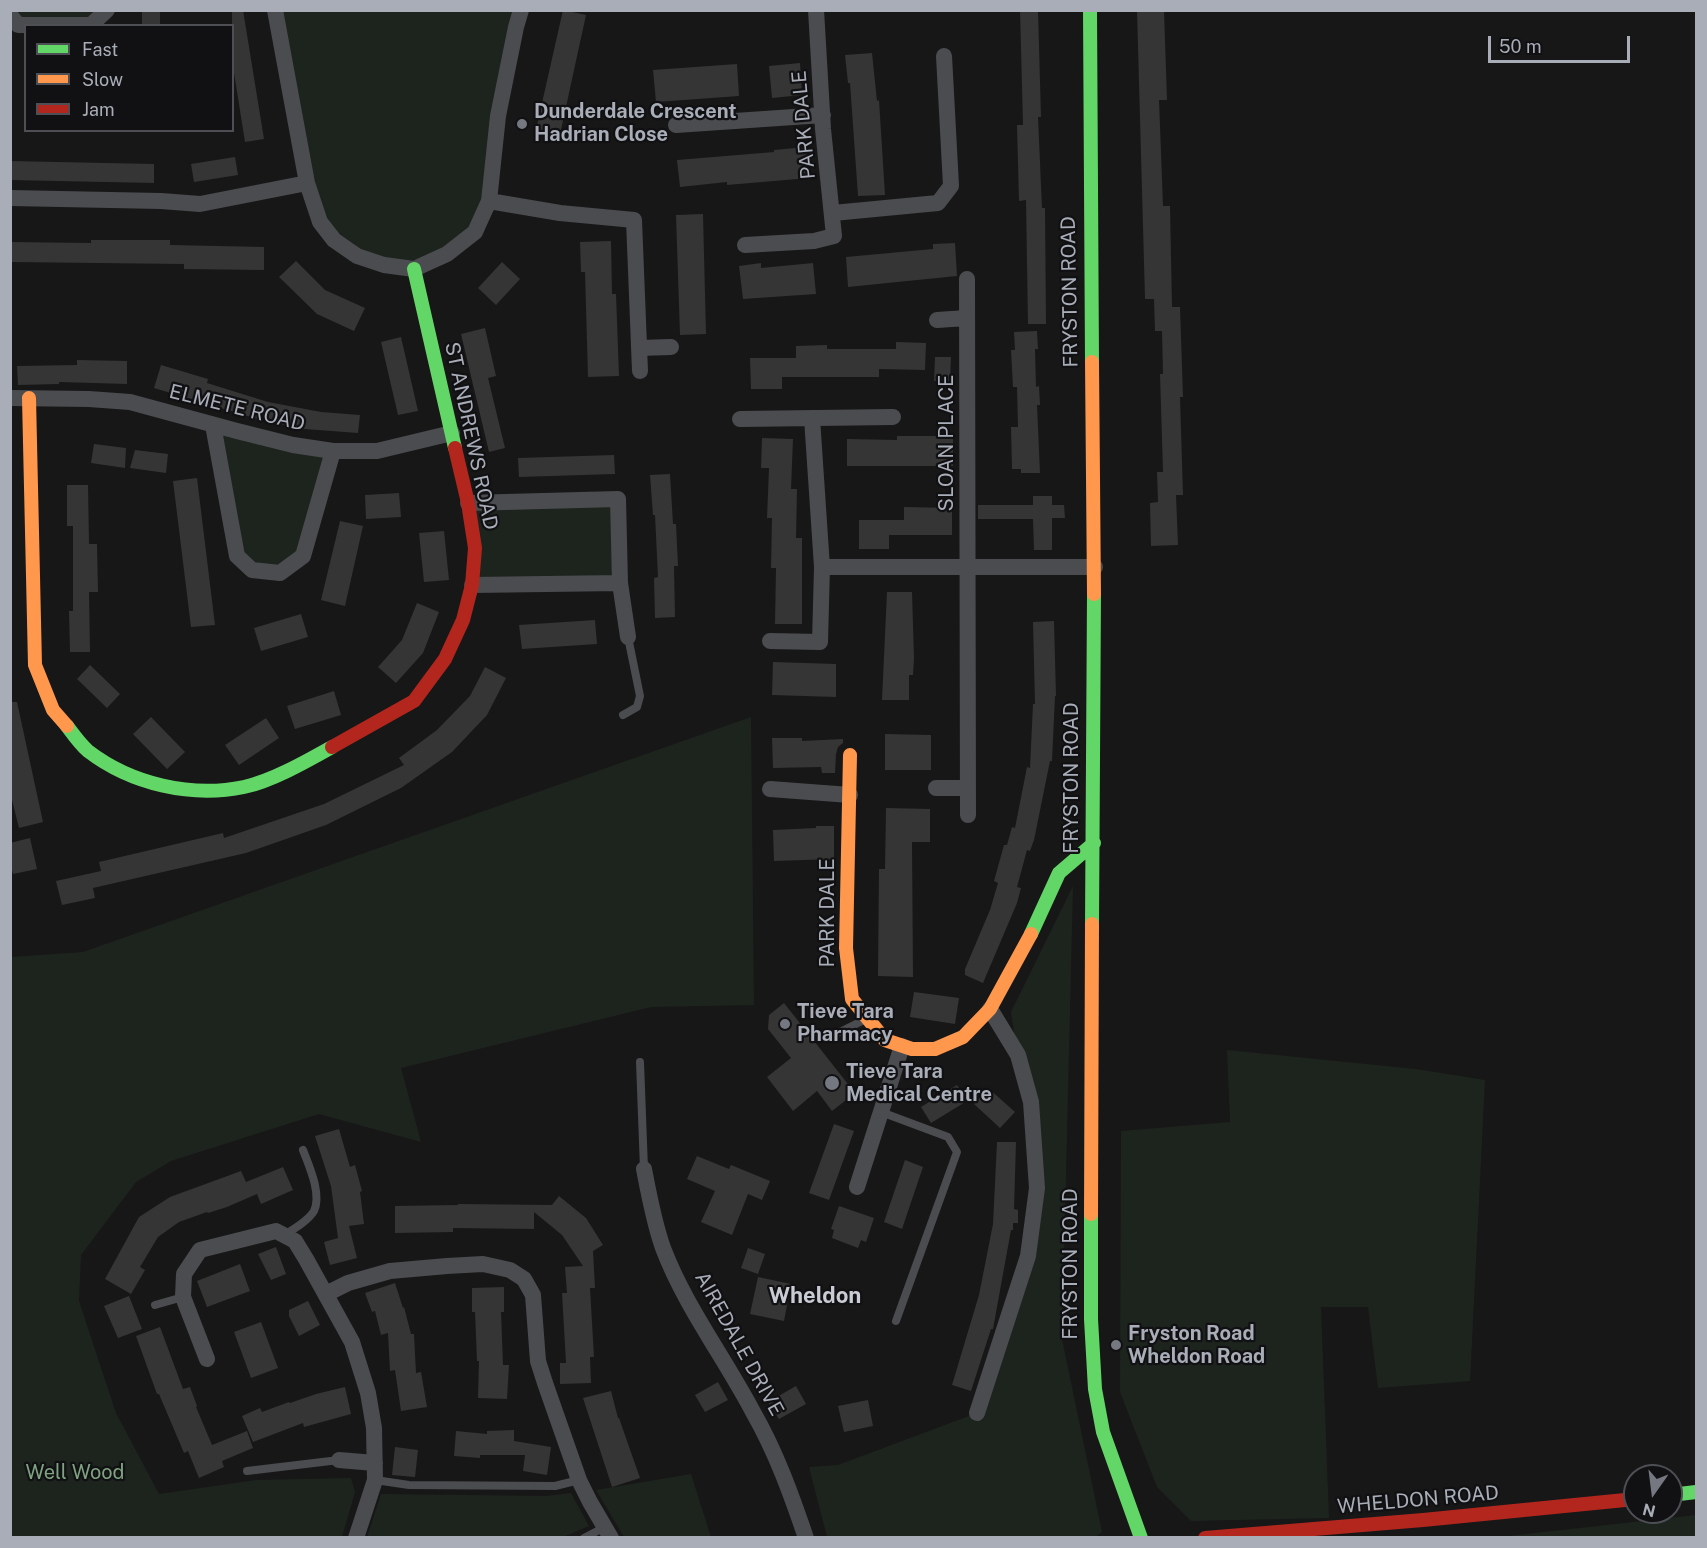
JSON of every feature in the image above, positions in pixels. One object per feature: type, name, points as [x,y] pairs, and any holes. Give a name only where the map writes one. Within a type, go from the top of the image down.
[{"type":"street","points":[[92,24],[107,10]]},
{"type":"street","points":[[275,10],[307,183],[320,222],[334,240],[357,256],[384,265],[414,269],[447,254],[475,232],[489,201],[498,116],[521,10]]},
{"type":"street","name":"PARK DALE","points":[[745,245],[814,241],[834,236],[823,129],[816,10]]},
{"type":"street","name":"FRYSTON ROAD","points":[[1090,10],[1095,567],[1091,1264],[1095,1389],[1103,1432],[1141,1538]]},
{"type":"street","points":[[10,15],[18,25],[24,25]]},
{"type":"street","points":[[833,213],[938,203],[951,186],[944,56]]},
{"type":"street","points":[[676,126],[823,115]]},
{"type":"street","points":[[10,198],[200,204],[307,183]]},
{"type":"street","points":[[489,201],[560,213],[634,220],[640,371]]},
{"type":"street","name":"ST ANDREWS ROAD","points":[[29,398],[35,664],[53,710],[87,750],[135,778],[193,791],[245,787],[294,768],[414,701],[445,659],[463,620],[472,585],[475,549],[468,503],[414,269]]},
{"type":"street","name":"SLOAN PLACE","points":[[967,279],[968,815]]},
{"type":"street","points":[[937,320],[967,318]]},
{"type":"street","points":[[639,348],[672,347]]},
{"type":"street","name":"ELMETE ROAD","points":[[10,398],[130,402],[293,445],[333,451],[377,451],[452,433]]},
{"type":"street","points":[[740,419],[892,417]]},
{"type":"street","points":[[770,641],[820,642],[822,567],[812,418]]},
{"type":"street","points":[[213,425],[237,556],[252,570],[280,573],[303,556],[333,451]]},
{"type":"street","points":[[468,503],[618,499],[620,583],[628,637]]},
{"type":"street","points":[[822,567],[1095,567]]},
{"type":"street","points":[[472,585],[620,583]]},
{"type":"street","name":"PARK DALE","points":[[850,755],[846,948],[852,999],[885,1040],[912,1049],[935,1048],[963,1037],[990,1009],[1036,925],[1059,873],[1094,843]]},
{"type":"street","points":[[936,788],[968,788]]},
{"type":"street","points":[[770,789],[850,795]]},
{"type":"street","name":"FRYSTON ROAD","points":[[977,1413],[1028,1256],[1037,1188],[1031,1102],[1018,1055],[990,1009]]},
{"type":"street","points":[[857,1187],[902,1046]]},
{"type":"street","name":"AIREDALE DRIVE","points":[[644,1169],[663,1248],[688,1300],[764,1432],[782,1470],[806,1538]]},
{"type":"street","points":[[207,1359],[183,1297],[184,1274],[200,1250],[276,1231],[295,1241],[352,1342],[368,1393],[374,1428],[375,1471],[356,1538]]},
{"type":"street","points":[[326,1294],[348,1283],[390,1271],[447,1266],[483,1264],[510,1270],[524,1279],[533,1295],[538,1361],[579,1480],[608,1532]]},
{"type":"street","points":[[339,1460],[375,1471]]},
{"type":"street","name":"WHELDON ROAD","points":[[1205,1538],[1623,1500]]},
{"type":"lane","points":[[623,715],[637,707],[640,696],[628,637]]},
{"type":"lane","points":[[834,1035],[867,1019]]},
{"type":"lane","points":[[639,1062],[644,1169]]},
{"type":"lane","points":[[881,1112],[948,1137],[957,1152],[896,1321]]},
{"type":"lane","points":[[284,1235],[313,1211],[316,1202],[314,1180],[303,1150]]},
{"type":"lane","points":[[155,1305],[183,1297]]},
{"type":"lane","points":[[247,1471],[339,1460]]},
{"type":"lane","points":[[375,1471],[409,1485],[555,1486],[579,1480]]},
{"type":"lane","points":[[584,1538],[608,1532]]},
{"type":"green space","points":[[10,11],[107,11],[92,24],[18,25]]},
{"type":"green space","points":[[275,11],[521,11],[489,201],[447,254],[384,265],[320,222]]},
{"type":"green space","points":[[213,425],[333,451],[303,556],[280,573],[237,556]]},
{"type":"green space","points":[[618,499],[620,583],[472,585],[468,503]]},
{"type":"green space","name":"Well Wood","points":[[751,717],[754,1005],[651,1007],[401,1068],[421,1142],[319,1114],[171,1161],[136,1182],[81,1255],[79,1301],[116,1413],[159,1494],[256,1480],[351,1478],[355,1492],[342,1537],[11,1537],[11,957],[83,952]]},
{"type":"green space","points":[[1073,886],[1062,1339],[1102,1532],[1094,1538],[827,1537],[809,1467],[838,1465],[977,1413],[1028,1256],[1037,1188],[1011,1012]]},
{"type":"green space","points":[[1227,1050],[1416,1069],[1485,1080],[1470,1381],[1378,1388],[1368,1307],[1321,1307],[1329,1518],[1191,1521],[1157,1487],[1120,1392],[1121,1131],[1230,1122]]},
{"type":"green space","points":[[691,1474],[711,1537],[624,1537],[596,1490]]},
{"type":"green space","points":[[571,1493],[589,1526],[563,1537],[367,1537],[381,1494],[547,1496]]},
{"type":"green space","points":[[1696,1515],[1696,1537],[1499,1537],[1623,1523],[1683,1524],[1683,1516]]},
{"type":"building","points":[[142,10],[160,10],[160,24],[142,24]]},
{"type":"building","points":[[232,10],[243,10],[264,139],[245,142],[234,73],[234,24],[232,24]]},
{"type":"building","points":[[563,10],[586,15],[559,139],[535,134]]},
{"type":"building","points":[[1020,10],[1038,10],[1041,117],[1038,117],[1042,208],[1045,208],[1046,324],[1028,324],[1026,200],[1019,201],[1017,125],[1023,125]]},
{"type":"building","points":[[1137,10],[1164,10],[1167,100],[1159,100],[1163,206],[1170,206],[1172,307],[1180,307],[1183,397],[1180,397],[1183,495],[1176,495],[1178,545],[1151,546],[1150,503],[1158,502],[1157,472],[1163,472],[1160,374],[1163,374],[1162,331],[1155,331],[1154,299],[1145,299]]},
{"type":"building","points":[[872,53],[877,101],[879,100],[885,195],[858,196],[850,83],[848,83],[845,55]]},
{"type":"building","points":[[800,63],[802,95],[772,98],[769,66]]},
{"type":"building","points":[[737,64],[739,96],[656,102],[653,70]]},
{"type":"building","points":[[806,147],[809,178],[680,187],[677,160]]},
{"type":"building","points":[[235,157],[238,175],[194,182],[191,164]]},
{"type":"building","points":[[10,161],[154,164],[154,183],[10,180]]},
{"type":"building","points":[[703,214],[706,334],[680,335],[676,215]]},
{"type":"building","points":[[91,240],[170,240],[170,245],[264,247],[264,270],[184,269],[184,264],[10,262],[10,242],[91,243]]},
{"type":"building","points":[[611,241],[612,294],[616,294],[619,376],[588,377],[585,272],[581,272],[580,242]]},
{"type":"building","points":[[955,243],[957,276],[848,287],[846,257],[933,249],[933,244]]},
{"type":"building","points":[[296,261],[325,290],[365,308],[354,331],[317,314],[279,277]]},
{"type":"building","points":[[502,262],[520,279],[496,305],[478,288]]},
{"type":"building","points":[[761,263],[761,268],[813,263],[816,294],[743,299],[739,266]]},
{"type":"building","points":[[485,328],[496,376],[488,378],[505,448],[489,452],[461,334]]},
{"type":"building","points":[[1037,331],[1038,349],[1035,349],[1036,387],[1039,386],[1040,405],[1037,405],[1040,473],[1021,473],[1021,469],[1012,469],[1011,427],[1018,427],[1017,387],[1013,387],[1011,350],[1015,350],[1014,332]]},
{"type":"building","points":[[401,337],[418,411],[398,415],[381,342]]},
{"type":"building","points":[[896,342],[926,343],[925,370],[879,369],[879,377],[782,377],[782,389],[751,389],[750,358],[796,358],[796,346],[827,345],[827,349],[896,349]]},
{"type":"building","points":[[935,357],[951,357],[950,382],[934,381]]},
{"type":"building","points":[[77,360],[127,361],[127,384],[59,382],[59,384],[18,385],[17,366],[77,365]]},
{"type":"building","points":[[161,365],[208,379],[207,383],[268,402],[321,412],[360,415],[358,433],[305,429],[261,420],[154,388]]},
{"type":"building","points":[[897,436],[953,436],[953,466],[847,466],[847,439],[897,440]]},
{"type":"building","points":[[762,438],[793,439],[791,489],[797,489],[796,538],[802,538],[802,624],[775,624],[776,568],[771,568],[772,518],[767,518],[769,468],[761,468]]},
{"type":"building","points":[[94,444],[126,448],[125,468],[91,463]]},
{"type":"building","points":[[135,450],[168,454],[166,473],[130,468]]},
{"type":"building","points":[[614,455],[615,474],[519,477],[518,458]]},
{"type":"building","points":[[670,474],[678,566],[674,566],[675,617],[655,618],[654,578],[658,577],[655,515],[653,515],[650,475]]},
{"type":"building","points":[[197,478],[215,625],[191,627],[173,481]]},
{"type":"building","points":[[67,485],[88,485],[89,544],[97,544],[98,592],[89,592],[90,652],[70,652],[69,611],[73,611],[73,526],[67,526]]},
{"type":"building","points":[[399,493],[401,517],[366,519],[365,495]]},
{"type":"building","points":[[1033,496],[1052,496],[1052,505],[1064,505],[1065,518],[1052,518],[1052,550],[1034,550],[1033,519],[978,519],[978,505],[1033,505]]},
{"type":"building","points":[[904,507],[952,508],[952,535],[889,535],[889,549],[859,549],[859,520],[904,520]]},
{"type":"building","points":[[340,521],[363,526],[345,606],[321,600]]},
{"type":"building","points":[[444,531],[449,580],[424,582],[419,533]]},
{"type":"building","points":[[887,592],[912,592],[914,658],[913,675],[909,675],[909,700],[882,700]]},
{"type":"building","points":[[417,603],[439,612],[423,653],[396,683],[378,667],[402,640]]},
{"type":"building","points":[[301,614],[308,637],[261,651],[254,628]]},
{"type":"building","points":[[595,620],[597,644],[522,649],[519,625]]},
{"type":"building","points":[[1054,621],[1056,696],[1052,761],[1050,761],[1034,840],[1030,851],[1027,850],[1017,887],[1021,888],[1017,903],[983,983],[965,975],[965,969],[990,910],[998,883],[994,881],[1004,845],[1007,845],[1012,827],[1015,828],[1027,767],[1030,768],[1033,704],[1035,704],[1033,622]]},
{"type":"building","points":[[773,662],[836,664],[836,697],[772,695]]},
{"type":"building","points":[[90,665],[120,694],[107,708],[77,679]]},
{"type":"building","points":[[485,667],[506,678],[487,715],[452,752],[401,788],[326,825],[246,853],[93,888],[95,898],[62,905],[56,881],[101,871],[99,862],[223,833],[224,838],[324,804],[404,765],[399,758],[437,730],[470,696]]},
{"type":"building","points":[[334,691],[341,715],[295,729],[287,706]]},
{"type":"building","points":[[10,702],[17,702],[43,822],[19,828],[10,792]]},
{"type":"building","points":[[151,717],[185,752],[167,769],[133,734]]},
{"type":"building","points":[[266,718],[279,738],[239,765],[225,745]]},
{"type":"building","points":[[885,734],[931,735],[931,770],[885,770]]},
{"type":"building","points":[[772,738],[802,738],[802,741],[843,739],[836,754],[835,773],[822,773],[821,767],[773,768]]},
{"type":"building","points":[[886,808],[930,809],[930,842],[912,842],[913,977],[878,976],[879,869],[885,869]]},
{"type":"building","points":[[816,826],[834,826],[834,859],[774,861],[773,830],[816,828]]},
{"type":"building","points":[[30,838],[37,869],[13,874],[10,863],[10,843]]},
{"type":"building","points":[[914,992],[959,998],[955,1024],[910,1017]]},
{"type":"building","points":[[784,1003],[855,1093],[832,1111],[817,1091],[793,1111],[767,1077],[791,1058],[768,1029],[769,1015]]},
{"type":"building","points":[[957,1085],[967,1101],[931,1123],[921,1107]]},
{"type":"building","points":[[988,1088],[1015,1112],[1000,1128],[974,1104]]},
{"type":"building","points":[[834,1124],[854,1131],[829,1200],[809,1193]]},
{"type":"building","points":[[339,1129],[350,1167],[355,1165],[362,1191],[360,1192],[364,1224],[349,1226],[357,1258],[330,1265],[324,1242],[338,1238],[331,1186],[315,1136]]},
{"type":"building","points":[[997,1142],[1016,1142],[1014,1209],[1018,1210],[1018,1223],[1013,1223],[1013,1230],[1011,1230],[993,1329],[991,1329],[971,1391],[952,1385],[979,1295],[993,1224]]},
{"type":"building","points":[[697,1156],[729,1169],[731,1165],[770,1181],[762,1200],[748,1194],[732,1235],[701,1222],[715,1191],[687,1179]]},
{"type":"building","points":[[905,1160],[923,1167],[902,1229],[884,1222]]},
{"type":"building","points":[[283,1167],[293,1190],[261,1204],[257,1194],[227,1207],[179,1222],[158,1237],[140,1267],[145,1270],[131,1294],[105,1279],[139,1217],[170,1197],[241,1171],[246,1182]]},
{"type":"building","points":[[559,1196],[586,1218],[603,1245],[593,1251],[595,1288],[590,1288],[594,1357],[590,1357],[591,1383],[560,1384],[560,1363],[566,1363],[562,1293],[567,1293],[565,1267],[583,1266],[562,1235],[534,1212],[534,1229],[453,1228],[453,1232],[395,1233],[395,1206],[552,1205]]},
{"type":"building","points":[[839,1206],[874,1218],[866,1242],[861,1240],[858,1248],[832,1238],[834,1230],[831,1229]]},
{"type":"building","points":[[276,1247],[286,1274],[271,1280],[258,1254]]},
{"type":"building","points":[[748,1248],[765,1254],[758,1274],[741,1268]]},
{"type":"building","points":[[240,1264],[250,1291],[207,1307],[197,1281]]},
{"type":"building","points":[[758,1277],[791,1284],[784,1321],[750,1314]]},
{"type":"building","points":[[395,1283],[411,1334],[414,1334],[416,1373],[421,1372],[427,1407],[401,1411],[395,1370],[390,1371],[388,1333],[381,1335],[375,1311],[372,1312],[365,1293]]},
{"type":"building","points":[[504,1287],[504,1312],[501,1312],[503,1365],[509,1365],[507,1399],[478,1398],[479,1361],[477,1361],[475,1312],[472,1312],[472,1288]]},
{"type":"building","points":[[129,1296],[142,1329],[118,1338],[104,1306]]},
{"type":"building","points":[[308,1301],[320,1325],[299,1336],[289,1316],[289,1310]]},
{"type":"building","points":[[261,1322],[278,1368],[251,1378],[234,1332]]},
{"type":"building","points":[[160,1327],[183,1389],[190,1387],[212,1445],[247,1431],[253,1448],[222,1461],[224,1467],[199,1478],[188,1451],[184,1453],[159,1394],[157,1394],[136,1336]]},
{"type":"building","points":[[718,1382],[728,1400],[705,1412],[695,1395]]},
{"type":"building","points":[[796,1386],[806,1404],[779,1419],[768,1402]]},
{"type":"building","points":[[345,1387],[351,1414],[304,1427],[303,1423],[253,1442],[242,1416],[260,1408],[262,1412]]},
{"type":"building","points":[[611,1391],[618,1418],[640,1478],[612,1487],[583,1398]]},
{"type":"building","points":[[868,1400],[873,1426],[844,1432],[838,1406]]},
{"type":"building","points":[[514,1430],[514,1441],[551,1447],[547,1475],[523,1471],[525,1455],[480,1455],[480,1458],[454,1456],[456,1431],[487,1434],[487,1431]]},
{"type":"building","points":[[395,1447],[418,1450],[415,1477],[392,1475]]},
{"type":"traffic: fast","points":[[1090,10],[1092,362]]},
{"type":"traffic: fast","points":[[414,269],[455,448]]},
{"type":"traffic: fast","points":[[1092,924],[1094,594]]},
{"type":"traffic: fast","points":[[67,726],[88,751],[123,772],[162,786],[203,791],[224,790],[255,784],[289,770],[332,747]]},
{"type":"traffic: fast","points":[[1031,934],[1059,873],[1094,843]]},
{"type":"traffic: fast","points":[[1091,1214],[1091,1319],[1095,1389],[1103,1432],[1141,1538]]},
{"type":"traffic: fast","points":[[1683,1494],[1696,1492]]},
{"type":"traffic: slow","points":[[1092,362],[1094,594]]},
{"type":"traffic: slow","points":[[29,398],[35,665],[53,710],[67,726]]},
{"type":"traffic: slow","points":[[850,755],[846,948],[852,999],[885,1040],[912,1049],[935,1049],[963,1037],[990,1009],[1031,934]]},
{"type":"traffic: slow","points":[[1091,1214],[1092,924]]},
{"type":"traffic: jam","points":[[332,747],[414,701],[445,659],[463,620],[472,585],[475,548],[468,503],[455,448]]},
{"type":"traffic: jam","points":[[1205,1538],[1623,1500]]},
{"type":"place","name":"Dunderdale Crescent Hadrian Close","points":[[522,124]]},
{"type":"place","name":"Tieve Tara Pharmacy","points":[[785,1024]]},
{"type":"place","name":"Tieve Tara Medical Centre","points":[[832,1083]]},
{"type":"place","name":"Fryston Road Wheldon Road","points":[[1116,1345]]},
{"type":"district","name":"Wheldon","points":[[815,1296]]}]
